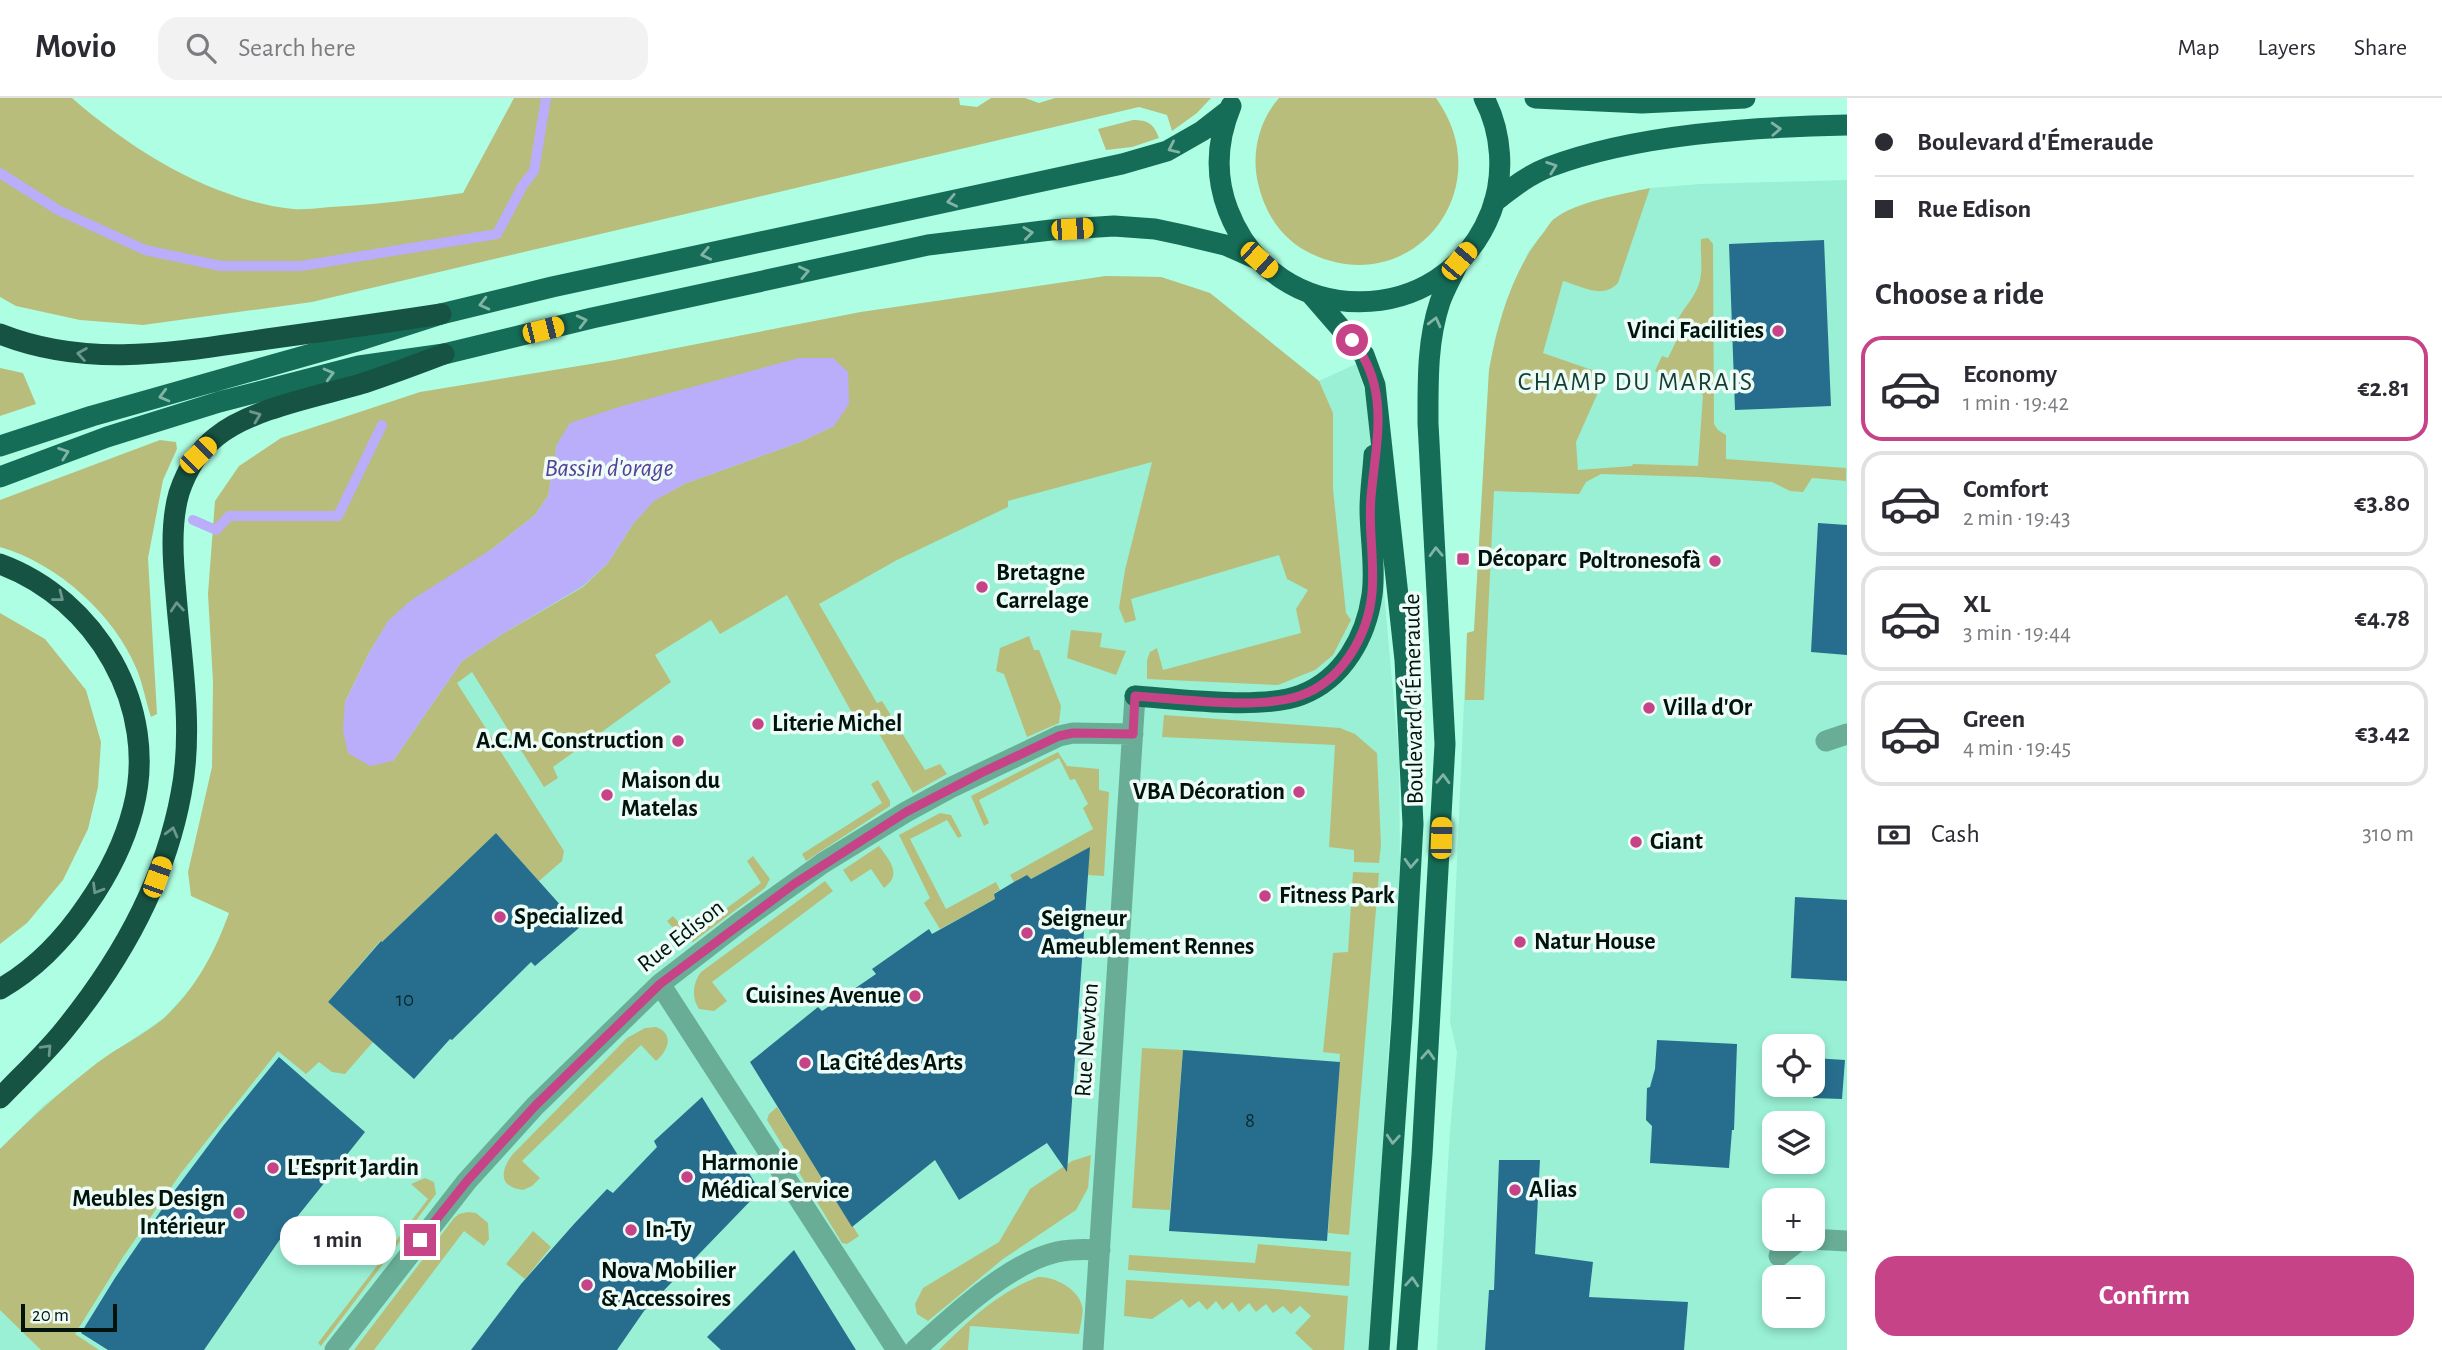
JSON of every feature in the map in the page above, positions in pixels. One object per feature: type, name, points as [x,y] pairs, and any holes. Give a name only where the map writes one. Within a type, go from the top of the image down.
[{"type":"highway","points":[[0,334],[26,344],[91,356],[154,354],[441,314]]},
{"type":"highway","points":[[0,1098],[65,1030],[103,977],[137,923],[170,841],[182,793],[187,741],[173,550],[178,496],[198,455],[216,436],[236,424],[292,402],[365,382],[444,354]]},
{"type":"highway","points":[[0,564],[14,569],[57,595],[85,620],[103,643],[131,705],[137,733],[139,768],[134,806],[120,849],[96,892],[75,924],[50,952],[19,979],[0,989]]},
{"type":"main road","points":[[1232,104],[1219,155],[1219,178],[1232,222],[1244,242],[1274,274],[1311,294],[1337,301],[1363,303],[1390,299],[1415,291],[1439,278],[1459,261],[1480,234],[1494,202],[1500,172],[1499,140],[1484,98]]},
{"type":"main road","points":[[1535,98],[1642,103],[1745,98]]},
{"type":"main road","points":[[0,446],[92,416],[354,342],[441,314],[552,287],[1122,164],[1167,151],[1202,131],[1232,104]]},
{"type":"main road","points":[[1494,202],[1520,182],[1547,168],[1604,151],[1686,137],[1847,125]]},
{"type":"main road","points":[[0,477],[107,437],[219,402],[359,366],[444,354],[592,318],[929,246],[1051,230],[1114,226],[1155,229],[1225,245],[1259,260]]},
{"type":"main road","name":"Boulevard d'Émeraude","points":[[1407,1350],[1422,1156],[1445,744],[1428,387],[1434,327],[1441,301],[1459,261]]},
{"type":"main road","name":"Boulevard d'Émeraude","points":[[1311,294],[1364,355],[1370,366],[1379,404],[1405,660],[1413,824],[1379,1350]]},
{"type":"main road","points":[[1135,696],[1245,702],[1275,700],[1300,696],[1322,684],[1339,670],[1357,645],[1366,624],[1372,592],[1370,504],[1379,404]]},
{"type":"street","points":[[1133,734],[1135,696]]},
{"type":"street","name":"Rue Edison","points":[[335,1350],[467,1181],[535,1106],[660,984],[739,923],[823,863],[950,788],[1059,736],[1073,733],[1133,734]]},
{"type":"street","name":"Rue Newton","points":[[1093,1350],[1133,734]]},
{"type":"street","points":[[660,984],[897,1350]]},
{"type":"street","points":[[1825,1240],[1847,1241]]},
{"type":"street","points":[[915,1350],[969,1302],[1012,1272],[1055,1252],[1082,1249],[1100,1251]]},
{"type":"street","points":[[1779,1256],[1785,1251]]},
{"type":"shaded area","points":[[0,98],[72,98],[147,154],[204,184],[263,204],[302,209],[463,193],[514,98],[959,98],[960,105],[977,107],[991,98],[1025,98],[1039,103],[1055,98],[1211,98],[1197,113],[1172,131],[1167,115],[1139,107],[312,302],[143,325],[80,320],[16,306],[0,297]]},
{"type":"shaded area","points":[[1279,98],[1436,98],[1454,133],[1458,169],[1451,202],[1434,230],[1410,251],[1379,263],[1344,264],[1306,251],[1288,238],[1269,213],[1256,172],[1258,138],[1266,116]]},
{"type":"shaded area","points":[[1133,120],[1150,124],[1159,138],[1132,147],[1106,150],[1098,129]]},
{"type":"shaded area","points":[[1847,180],[1847,1350],[1437,1350],[1457,1052],[1450,1022],[1467,633],[1474,631],[1489,370],[1496,334],[1528,252],[1554,219],[1593,201],[1650,188]]},
{"type":"shaded area","points":[[1650,188],[1618,283],[1605,291],[1599,291],[1563,281],[1543,353],[1592,370],[1593,378],[1600,388],[1576,442],[1578,470],[1633,464],[1698,466],[1703,395],[1655,371],[1662,356],[1668,358],[1685,323],[1678,319],[1694,296],[1700,280],[1701,239],[1708,238],[1713,244],[1714,424],[1726,435],[1726,459],[1846,468],[1846,481],[1812,478],[1803,492],[1790,491],[1772,482],[1601,474],[1586,482],[1579,494],[1494,491],[1484,700],[1465,700],[1467,633],[1474,631],[1489,370],[1508,297],[1523,263],[1554,219],[1586,203]]},
{"type":"shaded area","points":[[1106,276],[1161,277],[1210,293],[1319,381],[1356,364],[1366,394],[1399,757],[1400,866],[1370,1350],[0,1350],[0,1149],[43,1106],[99,1062],[164,1018],[191,988],[217,948],[261,832],[615,360],[861,312]]},
{"type":"shaded area","points":[[1106,276],[1161,277],[1210,293],[1319,381],[1333,413],[1333,489],[1346,613],[1351,620],[1333,655],[1315,670],[1278,685],[1147,679],[1147,660],[1150,652],[1157,648],[1163,670],[1301,633],[1296,609],[1308,590],[1287,579],[1279,555],[1131,599],[1136,620],[1125,623],[1119,608],[1125,570],[1152,462],[1008,501],[1008,507],[897,560],[819,604],[877,703],[882,701],[925,770],[940,764],[947,774],[913,793],[869,716],[857,722],[787,595],[720,634],[711,620],[655,655],[671,682],[553,767],[558,778],[544,787],[472,672],[457,683],[564,851],[562,861],[539,881],[496,833],[380,941],[328,1002],[373,1042],[345,1074],[332,1072],[319,1062],[306,1074],[278,1051],[181,1173],[123,1257],[75,1334],[99,1350],[41,1350],[0,1310],[0,1149],[84,1073],[156,1024],[175,1007],[203,970],[229,913],[191,896],[188,872],[212,767],[213,682],[208,594],[215,501],[239,466],[281,438],[420,392],[615,360],[861,312]],"holes":[[[834,426],[800,442],[684,484],[653,501],[633,524],[608,563],[583,587],[462,661],[393,761],[345,702],[388,622],[492,549],[535,515],[548,496],[557,444]]]},
{"type":"shaded area","points":[[0,368],[23,373],[36,404],[0,416]]},
{"type":"shaded area","points":[[160,440],[176,442],[177,449],[163,480],[148,558],[157,714],[151,717],[139,676],[127,649],[99,611],[82,594],[43,566],[0,547],[0,500]]},
{"type":"shaded area","points":[[0,613],[45,639],[86,690],[101,742],[98,787],[88,829],[63,880],[27,923],[0,944]]},
{"type":"shaded area","points":[[1071,630],[1102,633],[1100,647],[1126,651],[1116,675],[1067,658]]},
{"type":"shaded area","points":[[1029,636],[1034,650],[1039,650],[1061,706],[1059,723],[1027,737],[1004,674],[996,671],[1000,648]]},
{"type":"shaded area","points":[[1164,715],[1340,728],[1355,734],[1377,753],[1381,845],[1379,863],[1354,862],[1354,850],[1329,847],[1335,745],[1162,737]]},
{"type":"shaded area","points":[[1058,752],[1067,766],[1099,769],[1099,790],[1109,792],[1104,876],[1088,875],[1089,848],[1031,879],[1027,876],[1014,882],[1010,875],[1093,829],[1083,808],[1088,804],[1075,779],[1070,780],[1059,758],[979,800],[989,823],[984,826],[971,796]]},
{"type":"shaded area","points":[[878,780],[890,806],[806,861],[802,854],[882,803],[871,784]]},
{"type":"shaded area","points":[[940,813],[951,815],[962,836],[958,838],[947,820],[910,839],[946,909],[996,882],[1000,890],[994,893],[995,899],[940,929],[924,903],[930,898],[899,835]]},
{"type":"shaded area","points":[[879,846],[892,867],[893,878],[890,883],[884,888],[871,869],[851,882],[843,870]]},
{"type":"shaded area","points":[[753,856],[770,879],[765,888],[693,942],[684,941],[667,921],[673,916],[690,935],[761,883],[747,861]]},
{"type":"shaded area","points":[[1353,872],[1379,873],[1349,1235],[1328,1233],[1340,1054],[1323,1052],[1333,953],[1348,952]]},
{"type":"shaded area","points":[[825,881],[833,891],[712,982],[727,1001],[714,1011],[699,1009],[694,990],[701,972]]},
{"type":"shaded area","points":[[656,1027],[668,1038],[660,1057],[656,1061],[641,1045],[522,1161],[540,1178],[523,1190],[509,1185],[505,1181],[504,1171],[513,1154],[627,1038],[645,1028]]},
{"type":"shaded area","points":[[1142,1048],[1183,1050],[1170,1210],[1132,1208]]},
{"type":"shaded area","points":[[777,1107],[859,1236],[847,1244],[842,1243],[767,1120]]},
{"type":"shaded area","points":[[1091,1155],[1088,1188],[1076,1210],[1003,1259],[928,1321],[917,1314],[915,1304],[923,1288],[999,1242],[1030,1189],[1072,1161]]},
{"type":"shaded area","points":[[425,1178],[434,1182],[436,1194],[321,1346],[318,1343],[428,1199],[411,1184]]},
{"type":"shaded area","points":[[468,1212],[476,1213],[488,1223],[489,1239],[484,1246],[464,1231],[374,1350],[354,1350],[454,1218]]},
{"type":"shaded area","points":[[533,1231],[551,1247],[525,1279],[506,1264]]},
{"type":"shaded area","points":[[1258,1244],[1351,1252],[1349,1286],[1128,1270],[1129,1255],[1255,1263]]},
{"type":"shaded area","points":[[1038,1277],[1057,1281],[1076,1294],[1082,1309],[1079,1334],[970,1326],[968,1350],[939,1350],[997,1299]]},
{"type":"shaded area","points":[[1126,1280],[1348,1296],[1344,1350],[1313,1350],[1295,1333],[1311,1316],[1300,1306],[1291,1314],[1283,1306],[1273,1313],[1266,1304],[1256,1312],[1249,1303],[1239,1312],[1232,1302],[1223,1310],[1216,1301],[1207,1310],[1199,1301],[1189,1308],[1182,1299],[1152,1319],[1124,1316]]},
{"type":"water","name":"Bassin d'orage","points":[[799,358],[833,358],[848,372],[849,404],[834,426],[800,442],[684,484],[654,501],[633,524],[608,563],[583,586],[462,661],[393,761],[370,766],[348,753],[343,731],[345,702],[388,621],[410,601],[492,549],[535,515],[548,496],[557,444],[570,423],[622,406]]},
{"type":"building","points":[[1824,240],[1831,406],[1735,410],[1729,244]]},
{"type":"building","points":[[1818,523],[1847,525],[1847,655],[1811,652]]},
{"type":"building","points":[[496,833],[580,927],[535,966],[531,962],[452,1040],[450,1039],[414,1079],[328,1002],[381,941]]},
{"type":"building","points":[[1090,847],[1067,1172],[1047,1143],[959,1200],[935,1160],[852,1227],[750,1062],[818,1007],[822,1011],[876,974],[872,969],[929,929],[932,934],[995,899],[994,894],[1014,882],[1027,875],[1031,879]]},
{"type":"building","points":[[1795,897],[1847,900],[1847,981],[1791,978]]},
{"type":"building","points":[[1657,1040],[1737,1044],[1734,1130],[1729,1168],[1650,1163],[1652,1126],[1646,1120],[1647,1088],[1650,1087],[1655,1069]]},
{"type":"building","points":[[1183,1050],[1340,1062],[1327,1241],[1169,1231]]},
{"type":"building","points":[[279,1057],[365,1132],[285,1232],[204,1350],[108,1350],[81,1333],[175,1190]]},
{"type":"building","points":[[1825,1059],[1845,1060],[1842,1099],[1813,1098],[1825,1097]]},
{"type":"building","points":[[702,1097],[760,1191],[644,1311],[617,1350],[471,1350],[521,1284],[574,1224],[607,1189],[613,1193],[657,1147],[654,1141]]},
{"type":"building","points":[[1499,1160],[1540,1160],[1535,1254],[1593,1262],[1589,1297],[1688,1302],[1684,1350],[1485,1350],[1489,1290],[1494,1290]]},
{"type":"building","points":[[794,1250],[856,1350],[721,1350],[707,1337]]},
{"type":"waterway","points":[[0,173],[58,210],[145,250],[221,266],[301,266],[497,234],[523,185],[534,171],[546,98]]},
{"type":"waterway","points":[[193,520],[216,530],[229,516],[338,516],[382,425]]},
{"type":"place","name":"Vinci Facilities","points":[[1778,331]]},
{"type":"place","name":"Décoparc","points":[[1463,559]]},
{"type":"place","name":"Poltronesofà","points":[[1715,561]]},
{"type":"place","name":"Bretagne Carrelage","points":[[982,587]]},
{"type":"place","name":"Villa d'Or","points":[[1649,708]]},
{"type":"place","name":"Literie Michel","points":[[758,724]]},
{"type":"place","name":"A.C.M. Construction","points":[[678,741]]},
{"type":"place","name":"VBA Décoration","points":[[1299,792]]},
{"type":"place","name":"Maison du Matelas","points":[[607,795]]},
{"type":"place","name":"Giant","points":[[1636,842]]},
{"type":"place","name":"Fitness Park","points":[[1265,896]]},
{"type":"place","name":"Specialized","points":[[500,917]]},
{"type":"place","name":"Seigneur Ameublement Rennes","points":[[1027,933]]},
{"type":"place","name":"Natur House","points":[[1520,942]]},
{"type":"place","name":"Cuisines Avenue","points":[[915,996]]},
{"type":"place","name":"La Cité des Arts","points":[[805,1063]]},
{"type":"place","name":"L'Esprit Jardin","points":[[273,1168]]},
{"type":"place","name":"Harmonie Médical Service","points":[[687,1177]]},
{"type":"place","name":"Alias","points":[[1515,1190]]},
{"type":"place","name":"Meubles Design Intérieur","points":[[239,1213]]},
{"type":"place","name":"In-Ty","points":[[631,1230]]},
{"type":"place","name":"Nova Mobilier & Accessoires","points":[[587,1285]]},
{"type":"district","name":"CHAMP DU MARAIS","points":[[1636,382]]},
{"type":"route","points":[[420,1240],[467,1181],[535,1106],[660,984],[823,863],[906,812],[1059,736],[1073,733],[1133,734],[1135,696],[1245,702],[1275,700],[1300,696],[1322,684],[1339,670],[1357,645],[1366,624],[1372,592],[1370,504],[1379,404],[1370,366],[1352,340]]}]
